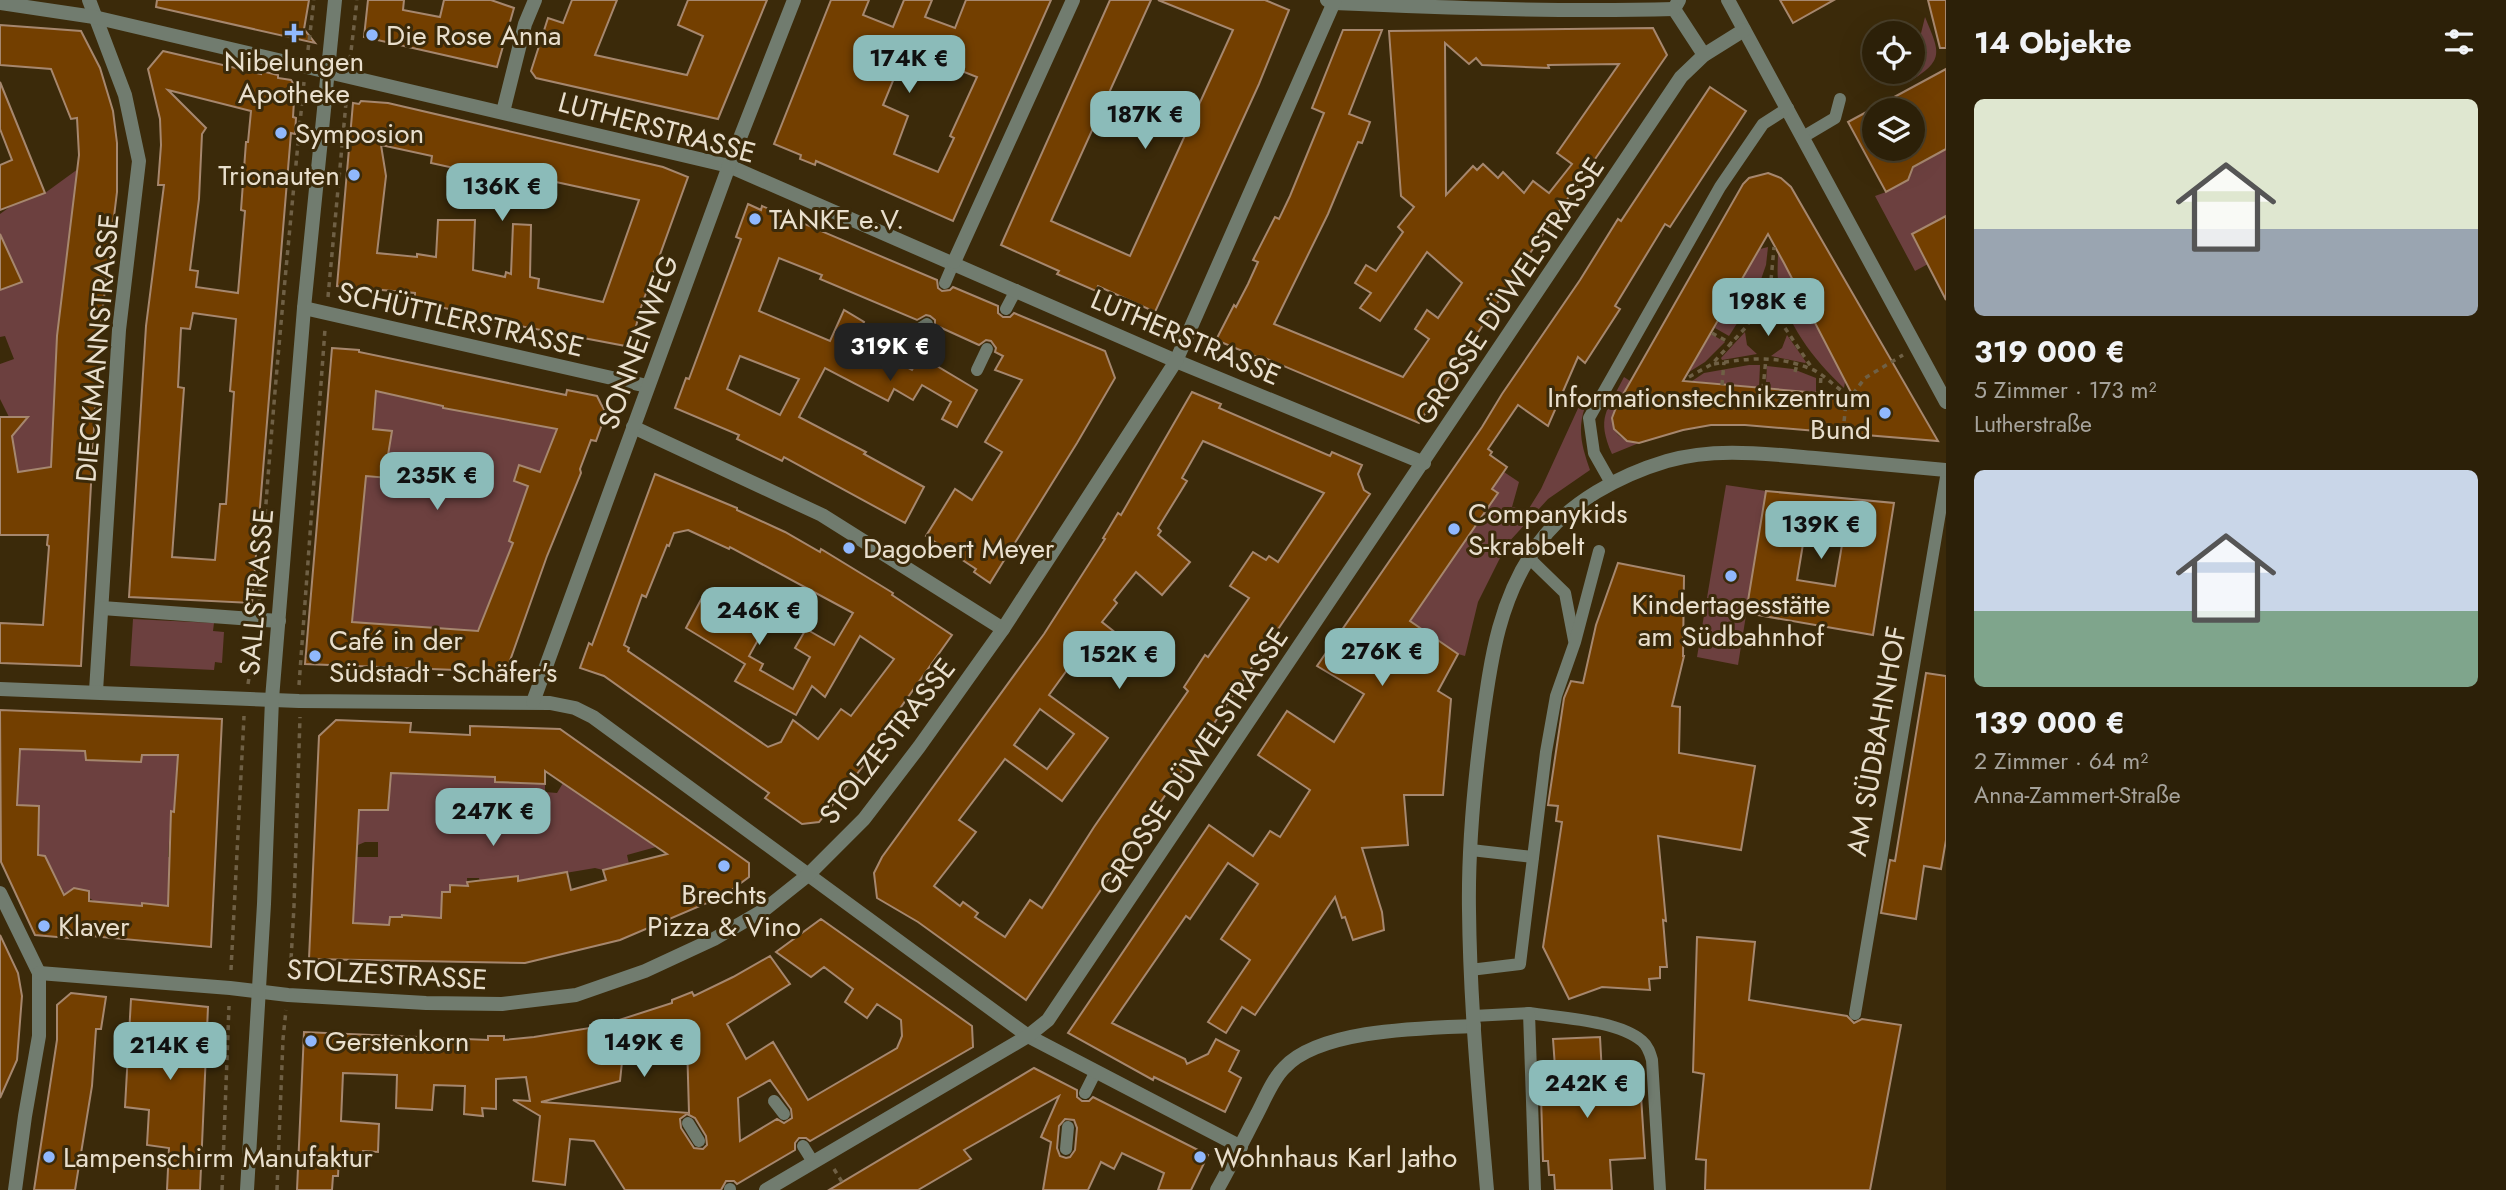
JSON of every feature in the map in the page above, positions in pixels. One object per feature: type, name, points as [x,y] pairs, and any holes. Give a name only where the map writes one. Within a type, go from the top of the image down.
[{"type":"street","name":"DIECKMANNSTRASSE","points":[[89,0],[125,95],[139,161],[119,330],[96,691]]},
{"type":"street","name":"SALLSTRASSE","points":[[247,1190],[272,699],[304,308],[335,0]]},
{"type":"street","points":[[503,112],[525,24],[534,0]]},
{"type":"street","name":"SONNENWEG","points":[[533,702],[729,166],[794,0]]},
{"type":"street","points":[[954,262],[1073,0]]},
{"type":"street","points":[[1728,0],[1946,402]]},
{"type":"street","points":[[1332,1],[1561,11],[1677,4],[1704,55]]},
{"type":"street","name":"STOLZESTRASSE","points":[[39,973],[288,995],[426,1003],[502,1004],[576,995],[645,971],[714,939],[764,910],[808,875],[864,819],[919,747],[1003,629],[1176,361],[1332,1]]},
{"type":"street","name":"LUTHERSTRASSE","points":[[0,3],[94,17],[729,166],[1176,361],[1424,463]]},
{"type":"street","name":"GROSSE DÜWELSTRASSE","points":[[766,1190],[1028,1036],[1048,1020],[1681,77],[1704,55],[1744,30]]},
{"type":"street","name":"SCHÜTTLERSTRASSE","points":[[304,308],[648,386]]},
{"type":"street","points":[[633,427],[822,515],[1003,629]]},
{"type":"street","points":[[1487,1190],[1470,970],[1471,850],[1478,758],[1490,664],[1504,608],[1529,558],[1558,522],[1611,483],[1667,461],[1702,454],[1748,453],[1946,470]]},
{"type":"street","points":[[102,608],[279,621]]},
{"type":"street","points":[[0,689],[299,701],[533,702],[575,708],[593,717],[1028,1036],[1241,1147]]},
{"type":"street","points":[[0,893],[39,973],[38,1036],[15,1190]]},
{"type":"street","points":[[1217,1190],[1271,1087],[1283,1068],[1300,1054],[1317,1045],[1344,1038],[1474,1021]]},
{"type":"lane","points":[[1803,136],[1835,118],[1840,99]]},
{"type":"lane","points":[[1611,483],[1594,453],[1589,418],[1720,187],[1763,124],[1788,108]]},
{"type":"lane","points":[[945,283],[954,262]]},
{"type":"lane","points":[[1006,309],[1016,290]]},
{"type":"lane","points":[[897,344],[927,324]]},
{"type":"lane","points":[[976,370],[987,349]]},
{"type":"lane","name":"AM SÜDBAHNHOF","points":[[1854,1014],[1946,477]]},
{"type":"lane","points":[[1470,970],[1520,964],[1546,752],[1556,695],[1575,642],[1599,551]]},
{"type":"lane","points":[[1529,558],[1565,593],[1575,642]]},
{"type":"lane","points":[[1471,850],[1534,857]]},
{"type":"lane","points":[[1529,1013],[1535,1190]]},
{"type":"lane","points":[[1474,1021],[1529,1013],[1605,1026],[1641,1040],[1648,1048],[1652,1060],[1660,1190]]},
{"type":"lane","points":[[1085,1093],[1096,1071]]},
{"type":"lane","points":[[774,1101],[784,1114]]},
{"type":"lane","points":[[688,1123],[699,1141]]},
{"type":"lane","points":[[1066,1149],[1068,1127]]},
{"type":"lane","points":[[803,1146],[813,1162]]},
{"type":"path","points":[[222,1190],[244,698],[259,619],[269,448],[314,0]]},
{"type":"path","points":[[277,1190],[283,1039],[295,906],[299,701],[327,314],[357,0]]},
{"type":"path","points":[[1774,247],[1771,280],[1785,328],[1813,369],[1842,391]]},
{"type":"path","points":[[1689,377],[1712,364],[1732,344],[1747,326],[1771,280]]},
{"type":"path","points":[[1741,282],[1763,295]]},
{"type":"path","points":[[1712,332],[1732,344]]},
{"type":"path","points":[[1842,441],[1846,403],[1865,378],[1916,347]]},
{"type":"path","points":[[1712,364],[1743,358],[1766,358],[1813,369]]},
{"type":"path","points":[[1763,388],[1766,358]]},
{"type":"path","points":[[1722,385],[1724,362]]},
{"type":"path","points":[[1795,372],[1797,364]]},
{"type":"path","points":[[1820,393],[1821,375]]},
{"type":"shaded area","points":[[1925,17],[1936,48],[1934,61],[1925,71],[1925,21]]},
{"type":"shaded area","points":[[1946,149],[1946,216],[1912,234],[1928,264],[1915,271],[1875,196],[1886,192],[1913,167]]},
{"type":"shaded area","points":[[78,169],[51,468],[18,472],[15,456],[12,456],[9,417],[0,399],[0,364],[14,359],[5,336],[0,337],[0,214],[11,206],[45,193]]},
{"type":"shaded area","points":[[1768,247],[1766,265],[1758,288],[1742,279],[1760,249]]},
{"type":"shaded area","points":[[1778,252],[1842,374],[1844,388],[1811,352],[1787,311],[1778,280]]},
{"type":"shaded area","points":[[1739,285],[1755,295],[1729,336],[1715,328]]},
{"type":"shaded area","points":[[1745,332],[1747,345],[1757,354],[1722,360],[1721,358]]},
{"type":"shaded area","points":[[1711,334],[1725,342],[1705,362],[1689,372]]},
{"type":"shaded area","points":[[1787,335],[1805,363],[1771,356],[1782,348]]},
{"type":"shaded area","points":[[1760,365],[1759,388],[1692,381],[1704,373]]},
{"type":"shaded area","points":[[1767,366],[1793,369],[1816,378],[1816,393],[1767,389],[1770,382],[1766,382]]},
{"type":"shaded area","points":[[1624,377],[1630,381],[1616,410],[1614,427],[1626,440],[1639,443],[1612,454],[1604,422]]},
{"type":"shaded area","points":[[364,389],[444,408],[558,428],[540,472],[519,465],[528,486],[509,541],[513,543],[478,631],[352,622],[366,476],[389,478],[391,456],[388,455],[391,431],[373,429],[374,410]]},
{"type":"shaded area","points":[[1580,404],[1585,407],[1581,423],[1582,438],[1590,470],[1548,499],[1507,544],[1478,602],[1465,656],[1458,654],[1410,621],[1498,493],[1492,489],[1504,472],[1519,482],[1512,507],[1528,510],[1541,489]]},
{"type":"shaded area","name":"Kindertagesstätte am Südbahnhof","points":[[1726,485],[1766,491],[1738,665],[1697,657]]},
{"type":"shaded area","points":[[133,619],[214,623],[213,631],[224,632],[222,663],[215,662],[214,670],[130,666]]},
{"type":"shaded area","points":[[168,744],[183,746],[178,766],[174,812],[171,811],[168,857],[173,913],[142,904],[94,901],[74,888],[65,894],[45,856],[38,855],[39,806],[17,805],[20,749],[85,751],[87,760],[141,762],[142,755],[168,755]]},
{"type":"shaded area","points":[[353,761],[495,777],[495,782],[545,784],[545,792],[557,793],[563,783],[656,847],[627,855],[629,864],[603,870],[595,868],[518,881],[517,876],[507,877],[507,882],[480,883],[479,878],[467,878],[468,893],[462,893],[461,885],[450,885],[449,923],[402,915],[390,917],[389,925],[345,922],[356,857],[378,857],[378,842],[358,845],[359,805],[388,810],[390,792]]},
{"type":"building","points":[[157,0],[309,0],[304,29],[315,43],[156,7]]},
{"type":"building","points":[[368,0],[404,0],[403,10],[440,17],[444,0],[491,0],[514,8],[497,67],[364,37]]},
{"type":"building","points":[[572,0],[617,0],[595,55],[687,75],[703,36],[678,25],[688,0],[767,0],[718,119],[536,78],[531,71],[548,18],[563,23]]},
{"type":"building","points":[[831,0],[869,0],[863,15],[893,27],[904,0],[932,0],[925,17],[955,28],[966,0],[1051,0],[953,221],[816,161],[815,165],[800,159],[801,155],[774,144]],"holes":[[[906,49],[977,77],[950,136],[954,138],[938,172],[894,154],[908,116],[883,105]]]},
{"type":"building","points":[[1110,0],[1151,0],[1051,221],[1130,256],[1233,30],[1158,0],[1265,0],[1289,10],[1259,84],[1155,312],[1098,286],[1096,291],[1001,245]]},
{"type":"building","points":[[1780,0],[1834,0],[1793,23]]},
{"type":"building","points":[[1928,0],[1946,0],[1946,48],[1940,48]]},
{"type":"building","points":[[0,25],[81,31],[100,68],[113,111],[117,143],[117,192],[99,339],[81,666],[0,663],[0,623],[43,625],[49,546],[48,535],[0,535],[0,417],[28,417],[12,436],[18,472],[51,467],[57,336],[79,155],[77,118],[71,119],[51,69],[0,65]]},
{"type":"building","points":[[1653,28],[1667,55],[1528,256],[1419,423],[1216,340],[1248,284],[1258,262],[1253,260],[1275,217],[1279,219],[1290,196],[1324,113],[1312,108],[1343,30],[1382,30],[1349,114],[1370,122],[1362,143],[1358,142],[1328,214],[1274,324],[1403,377],[1429,339],[1415,329],[1427,310],[1438,318],[1462,283],[1427,252],[1380,321],[1360,308],[1371,293],[1355,283],[1366,265],[1376,271],[1403,232],[1398,227],[1414,207],[1401,196],[1389,31]],"holes":[[[1445,43],[1469,64],[1476,58],[1482,65],[1549,68],[1548,65],[1619,64],[1557,153],[1572,164],[1549,193],[1533,181],[1524,193],[1503,172],[1498,178],[1483,164],[1477,170],[1473,166],[1446,195]]]},
{"type":"building","points":[[163,51],[261,74],[261,71],[278,75],[278,78],[291,80],[295,86],[295,134],[291,133],[252,603],[129,597],[146,326],[164,185],[158,185],[160,119],[148,69]],"holes":[[[168,90],[251,111],[241,210],[245,211],[238,293],[196,287],[198,271],[190,270],[199,199],[202,134],[206,128]],[[193,313],[236,319],[230,391],[234,392],[226,504],[220,504],[215,560],[172,557],[184,388],[178,387],[181,328],[190,329]]]},
{"type":"building","points":[[1946,69],[1946,149],[1925,160],[1925,98],[1892,98],[1918,84],[1925,84],[1925,80]]},
{"type":"building","points":[[0,82],[45,193],[0,210],[0,165],[12,160],[0,129]]},
{"type":"building","points":[[1710,87],[1746,111],[1670,227],[1665,224],[1615,306],[1620,309],[1585,363],[1578,357],[1548,426],[1518,405],[1488,449],[1492,452],[1490,455],[1507,467],[1492,489],[1498,493],[1410,621],[1458,654],[1438,691],[1451,699],[1443,795],[1404,795],[1408,845],[1362,848],[1382,912],[1384,930],[1353,940],[1335,897],[1255,1015],[1242,1007],[1226,1033],[1208,1022],[1250,960],[1221,939],[1258,884],[1228,863],[1190,919],[1186,916],[1112,1023],[1185,1059],[1187,1064],[1208,1054],[1216,1039],[1239,1051],[1229,1071],[1241,1078],[1225,1112],[1154,1077],[1153,1080],[1068,1033],[1209,825],[1253,856],[1270,831],[1280,837],[1310,790],[1258,755],[1287,711],[1334,742],[1364,694],[1317,666],[1482,427],[1618,219],[1621,221]]},
{"type":"building","points":[[361,101],[388,103],[663,167],[688,177],[640,310],[631,347],[477,318],[478,315],[415,302],[415,293],[337,286],[353,103],[359,104]],"holes":[[[381,145],[432,156],[431,163],[541,187],[542,179],[639,200],[603,302],[538,288],[539,279],[530,277],[531,225],[513,224],[511,274],[506,272],[505,277],[473,270],[475,220],[438,220],[436,257],[377,253],[386,176]]]},
{"type":"building","points":[[1862,114],[1862,148],[1848,122]]},
{"type":"building","points":[[1869,161],[1924,161],[1913,167],[1908,180],[1886,192]]},
{"type":"building","points":[[1768,173],[1781,178],[1791,187],[1938,441],[1745,425],[1711,425],[1639,443],[1627,441],[1614,429],[1612,418],[1617,405],[1743,184],[1749,178]],"holes":[[[1768,234],[1853,396],[1683,381]]]},
{"type":"building","points":[[748,204],[761,210],[762,206],[937,280],[938,288],[942,291],[953,287],[998,306],[998,313],[1003,317],[1010,317],[1014,313],[1105,351],[1115,378],[990,583],[974,572],[976,569],[926,536],[955,489],[972,500],[1002,452],[985,442],[1022,380],[995,370],[1003,356],[995,352],[996,348],[991,341],[986,340],[979,345],[935,325],[935,320],[930,316],[926,315],[917,320],[820,279],[822,275],[779,258],[759,311],[830,341],[844,310],[864,322],[856,340],[912,370],[920,356],[977,390],[957,427],[942,419],[951,402],[922,385],[913,400],[894,389],[888,401],[825,368],[799,417],[866,452],[864,454],[924,487],[905,523],[784,457],[782,461],[737,439],[739,435],[675,408],[686,378],[689,379],[741,239],[736,237]],"holes":[[[740,356],[799,379],[780,415],[727,389]]]},
{"type":"building","points":[[1946,216],[1946,300],[1912,234]]},
{"type":"building","points":[[0,234],[22,282],[0,290]]},
{"type":"building","points":[[332,348],[359,350],[566,395],[567,390],[597,396],[606,413],[596,441],[591,440],[506,672],[305,664]],"holes":[[[376,391],[557,429],[540,472],[519,465],[514,481],[528,486],[509,541],[513,543],[478,631],[352,622],[366,476],[389,478],[391,456],[388,455],[392,431],[373,429]]]},
{"type":"building","points":[[1192,392],[1221,404],[1219,408],[1330,456],[1332,452],[1362,465],[1358,474],[1364,490],[1370,494],[1026,1000],[918,922],[877,898],[874,873],[882,857],[1044,634],[1105,539],[1103,538],[1118,513],[1121,515]],"holes":[[[1203,441],[1324,493],[1278,562],[1269,556],[1266,560],[1253,552],[1230,586],[1249,598],[1208,657],[1205,655],[1184,687],[1188,691],[1042,908],[1030,900],[1005,937],[975,917],[978,913],[963,902],[960,906],[934,886],[976,832],[959,820],[1005,759],[1062,801],[1108,738],[1049,695],[1090,643],[1112,660],[1126,641],[1102,622],[1117,603],[1114,600],[1136,572],[1162,595],[1190,562],[1158,535],[1161,531],[1158,528],[1187,481],[1182,478]],[[1040,709],[1074,734],[1047,769],[1014,745]]]},
{"type":"building","points":[[655,474],[737,508],[820,552],[821,549],[893,593],[892,595],[952,635],[872,748],[875,751],[819,822],[802,824],[765,798],[769,793],[604,676],[580,668],[589,643],[592,645]],"holes":[[[688,530],[729,549],[730,547],[853,613],[834,645],[806,629],[795,648],[810,657],[793,689],[760,670],[763,664],[749,656],[763,631],[704,594],[686,628],[745,664],[735,681],[796,715],[812,686],[825,697],[860,636],[894,659],[851,716],[841,709],[818,739],[793,720],[781,742],[768,747],[628,651],[629,648],[624,645],[642,595],[646,597],[674,533]]]},
{"type":"building","points":[[1766,491],[1894,503],[1873,635],[1746,613]],"holes":[[[1805,532],[1843,539],[1835,586],[1797,580]]]},
{"type":"building","points":[[1618,563],[1684,576],[1684,656],[1672,706],[1680,707],[1679,753],[1755,766],[1741,850],[1658,836],[1666,921],[1663,920],[1667,967],[1660,967],[1660,978],[1649,979],[1650,990],[1602,987],[1569,999],[1543,947],[1562,822],[1556,821],[1558,806],[1548,805],[1564,698],[1571,681],[1583,683],[1596,625]]},
{"type":"building","points":[[1926,673],[1946,676],[1946,840],[1941,869],[1924,866],[1916,919],[1881,913],[1890,860],[1895,861]]},
{"type":"building","points":[[0,710],[222,719],[211,947],[69,934],[68,938],[35,935],[1,862]],"holes":[[[20,749],[85,751],[86,760],[141,762],[142,755],[178,755],[174,812],[171,811],[168,906],[89,901],[89,891],[74,888],[64,895],[45,856],[38,855],[39,806],[17,805]]]},
{"type":"building","points":[[336,720],[411,723],[410,732],[470,735],[470,726],[560,729],[749,863],[749,877],[718,900],[620,940],[525,963],[309,959],[319,736]],"holes":[[[545,771],[667,854],[603,870],[606,880],[571,890],[567,872],[518,881],[518,876],[467,882],[468,886],[450,885],[450,892],[442,892],[441,918],[402,915],[390,917],[389,925],[353,923],[359,810],[388,810],[391,773],[495,777],[495,782],[545,784]]]},
{"type":"building","points":[[821,919],[972,1026],[973,1047],[810,1141],[799,1138],[795,1143],[795,1150],[737,1184],[734,1181],[726,1181],[721,1190],[625,1190],[594,1141],[570,1139],[565,1185],[533,1181],[540,1116],[513,1100],[530,1101],[526,1077],[496,1079],[496,1109],[482,1108],[483,1116],[464,1114],[465,1086],[434,1085],[432,1110],[396,1108],[397,1075],[343,1073],[341,1121],[379,1124],[378,1152],[363,1151],[362,1157],[339,1156],[338,1176],[333,1176],[332,1190],[297,1190],[304,1032],[488,1040],[488,1036],[504,1036],[504,1040],[590,1028],[590,1025],[613,1022],[672,1003],[672,1000],[692,992],[694,996],[770,956],[790,984],[727,1024],[746,1059],[773,1042],[808,1100],[897,1048],[902,1036],[901,1020],[877,1004],[867,1018],[845,1002],[853,989],[824,967],[811,977],[776,952]],"holes":[[[687,1043],[689,1113],[541,1102],[620,1081],[622,1062]],[[770,1080],[791,1109],[792,1118],[784,1123],[777,1119],[740,1141],[738,1098]],[[687,1114],[695,1118],[706,1136],[707,1145],[703,1149],[694,1148],[681,1128],[680,1119]]]},
{"type":"building","points":[[0,935],[18,973],[22,996],[17,1060],[0,1098]]},
{"type":"building","points":[[1697,937],[1755,942],[1749,1000],[1847,1016],[1854,1023],[1862,1019],[1901,1025],[1870,1190],[1705,1190],[1706,1160],[1696,1159],[1704,1074],[1693,1072]]},
{"type":"building","points":[[71,993],[106,997],[101,1029],[96,1029],[92,1086],[75,1190],[34,1190],[57,1040],[57,1005]]},
{"type":"building","points":[[131,999],[208,1007],[200,1190],[167,1190],[169,1148],[147,1145],[149,1110],[125,1107]]},
{"type":"building","points":[[1600,1037],[1603,1093],[1611,1092],[1611,1098],[1641,1096],[1645,1158],[1610,1160],[1612,1190],[1555,1190],[1554,1175],[1549,1175],[1548,1161],[1543,1161],[1541,1096],[1557,1095],[1553,1039]]},
{"type":"building","points":[[1034,1068],[1077,1090],[1077,1097],[1082,1101],[1089,1101],[1093,1097],[1208,1155],[1191,1190],[1158,1190],[1164,1173],[1122,1153],[1114,1169],[1101,1162],[1088,1190],[1043,1190],[1051,1142],[1041,1137],[1059,1096],[964,1150],[971,1159],[918,1190],[829,1190]],"holes":[[[1065,1119],[1074,1120],[1077,1128],[1075,1150],[1066,1158],[1060,1156],[1057,1148],[1059,1126]]]},
{"type":"place","name":"Nibelungen Apotheke","points":[[294,33]]},
{"type":"place","name":"Die Rose Anna","points":[[372,35]]},
{"type":"place","name":"Symposion","points":[[281,133]]},
{"type":"place","name":"Trionauten","points":[[354,175]]},
{"type":"place","name":"TANKE e.V.","points":[[755,219]]},
{"type":"place","name":"Informationstechnikzentrum Bund","points":[[1885,413]]},
{"type":"place","name":"Companykids S-krabbelt","points":[[1454,529]]},
{"type":"place","name":"Dagobert Meyer","points":[[849,548]]},
{"type":"place","name":"Kindertagesstätte am Südbahnhof","points":[[1731,576]]},
{"type":"place","name":"Café in der Südstadt - Schäfer's","points":[[315,656]]},
{"type":"place","name":"Brechts Pizza & Vino","points":[[724,866]]},
{"type":"place","name":"Klaver","points":[[44,926]]},
{"type":"place","name":"Gerstenkorn","points":[[311,1041]]},
{"type":"place","name":"Lampenschirm Manufaktur","points":[[49,1157]]},
{"type":"place","name":"Wohnhaus Karl Jatho","points":[[1200,1157]]}]
